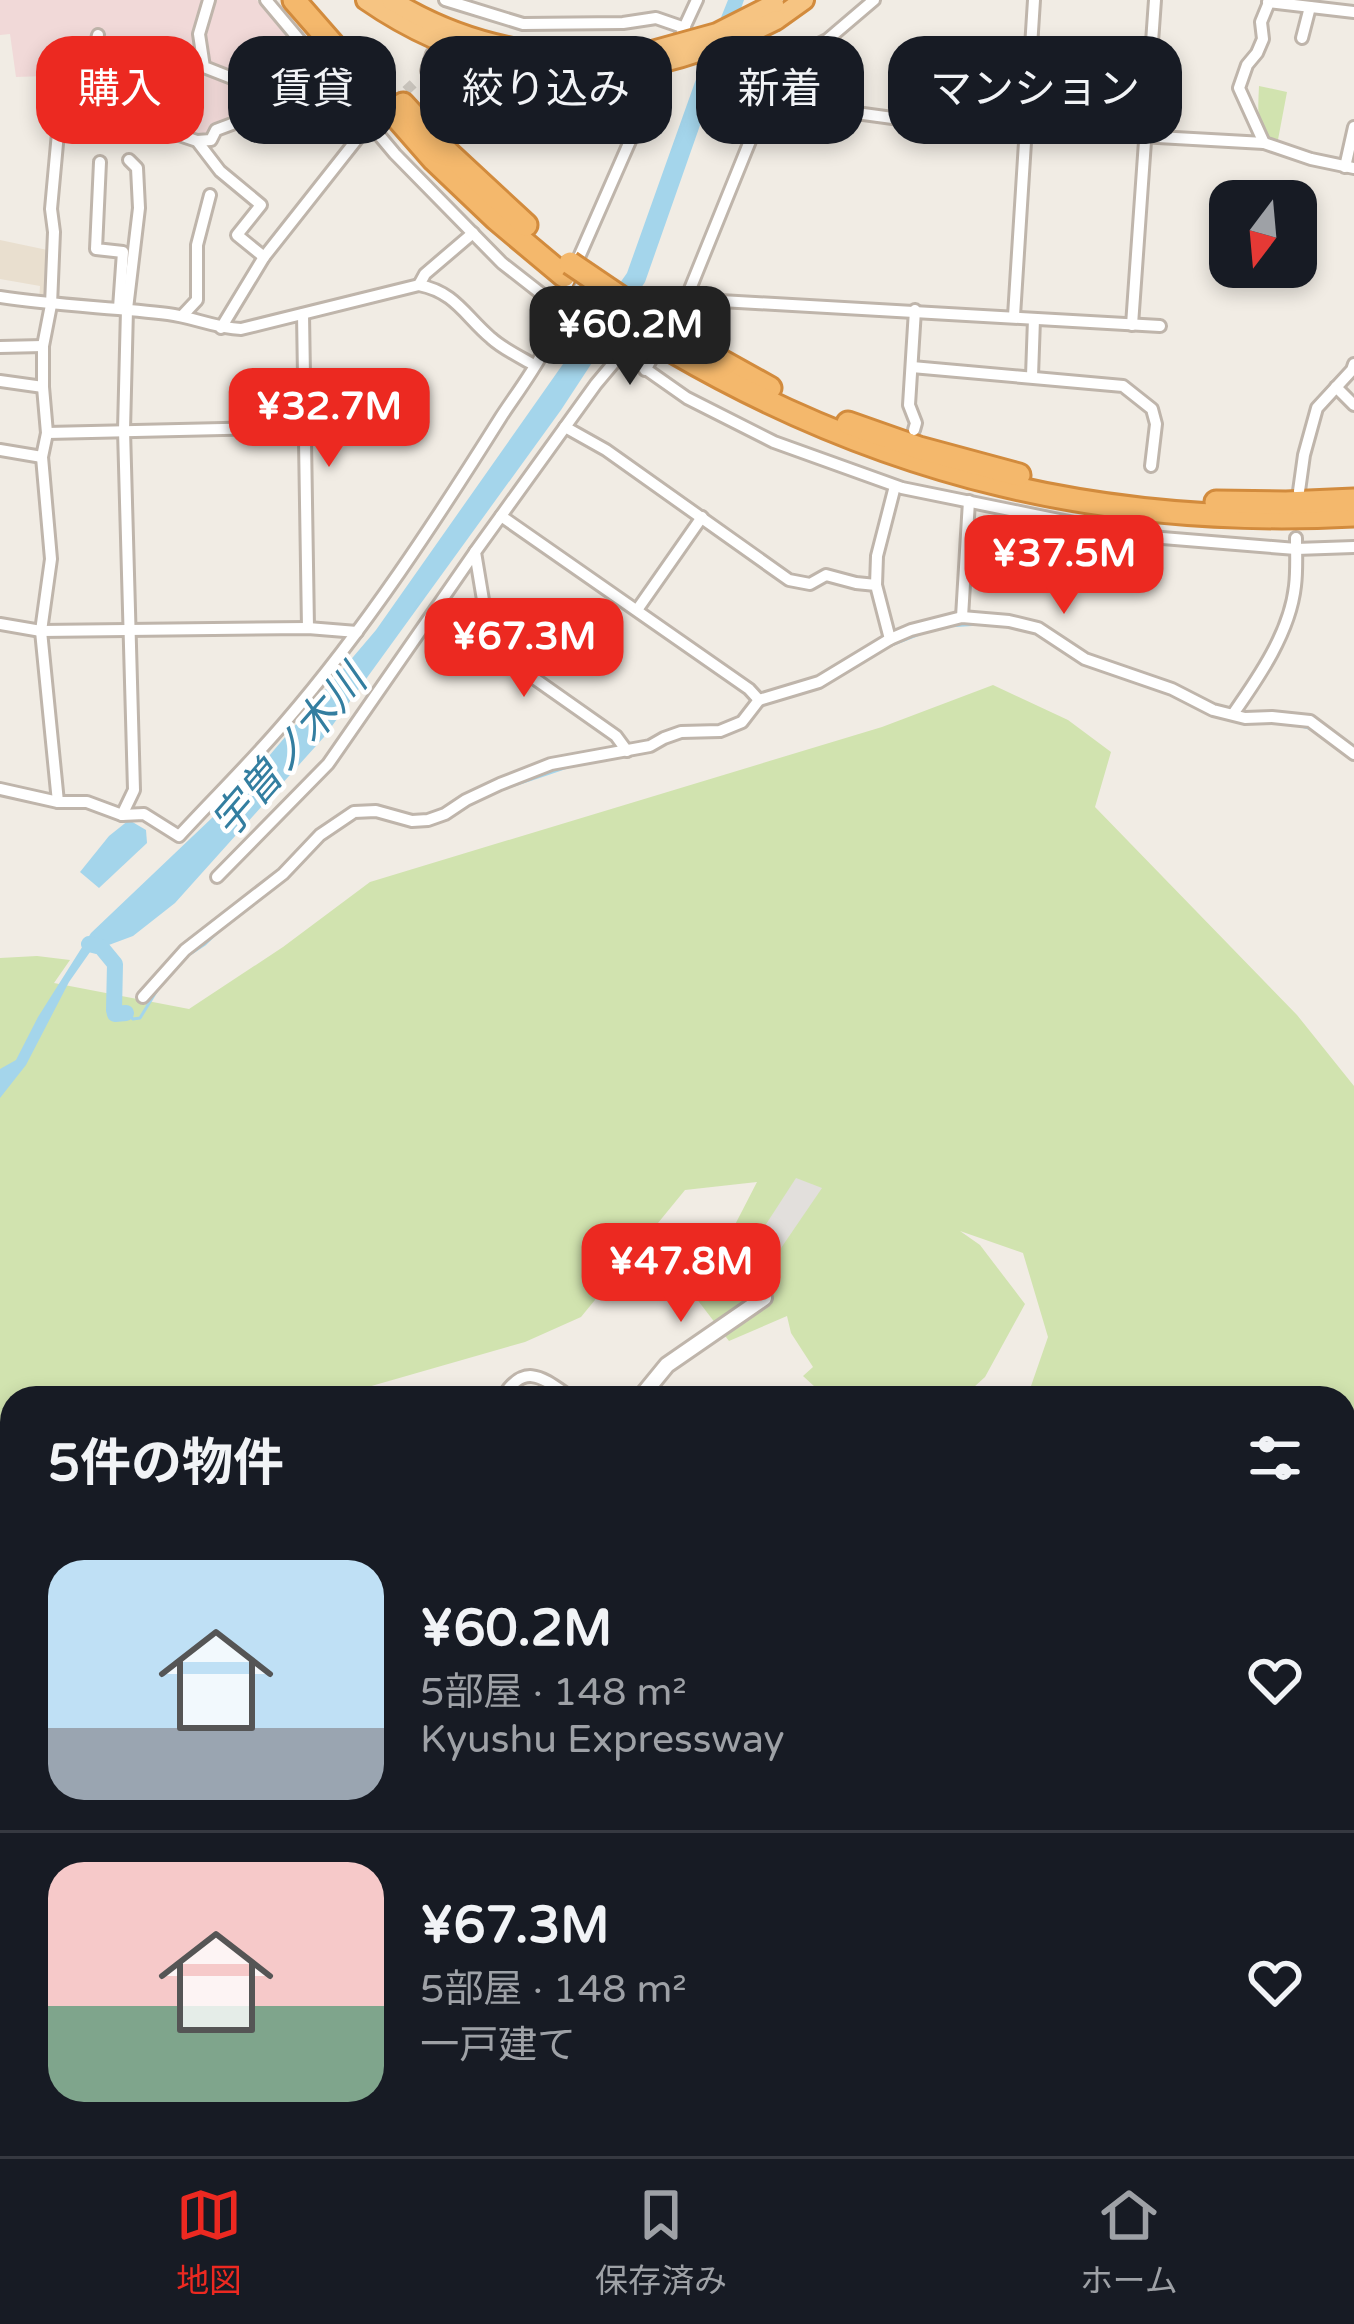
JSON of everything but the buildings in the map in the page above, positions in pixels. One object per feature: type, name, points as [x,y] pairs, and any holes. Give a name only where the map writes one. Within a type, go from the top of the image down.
[{"type":"highway","points":[[294,0],[434,160],[496,219],[678,346],[782,410],[914,462],[1059,498],[1168,512],[1285,518],[1354,514]]},
{"type":"highway","points":[[311,0],[444,149],[567,269]]},
{"type":"highway","points":[[366,0],[431,36]]},
{"type":"highway","points":[[391,0],[465,36]]},
{"type":"highway","points":[[672,50],[804,0]]},
{"type":"highway","points":[[678,346],[854,425],[989,468],[1132,495],[1207,502],[1354,500]]},
{"type":"street","points":[[199,36],[208,0]]},
{"type":"street","points":[[266,0],[298,36]]},
{"type":"street","points":[[672,53],[697,0]]},
{"type":"street","points":[[832,36],[874,0]]},
{"type":"street","points":[[1032,36],[1034,0]]},
{"type":"street","points":[[1153,36],[1155,0]]},
{"type":"street","points":[[445,17],[447,1],[486,7],[523,24],[656,18],[685,28]]},
{"type":"street","points":[[1264,143],[1239,88],[1246,65],[1263,39],[1261,22],[1269,1],[1354,12]]},
{"type":"street","points":[[1302,38],[1305,4]]},
{"type":"street","points":[[204,67],[265,91],[248,118],[216,130],[211,140],[204,140]]},
{"type":"street","points":[[415,83],[420,78]]},
{"type":"street","points":[[1182,139],[1264,143],[1349,167],[1354,127]]},
{"type":"street","points":[[56,144],[51,305],[43,346],[47,433],[42,457],[51,559],[41,631],[58,802]]},
{"type":"street","points":[[199,144],[220,171],[261,205],[237,235],[264,257]]},
{"type":"street","points":[[221,328],[264,257],[355,144]]},
{"type":"street","points":[[389,144],[502,263],[687,398],[774,442],[969,501],[1138,536],[1354,547]]},
{"type":"street","points":[[0,789],[58,802],[87,802],[122,815],[144,814],[179,836],[285,723],[357,632],[443,509],[559,320],[629,144]]},
{"type":"street","points":[[645,370],[686,299],[750,144]]},
{"type":"street","points":[[1014,316],[1025,144]]},
{"type":"street","points":[[1132,326],[1147,144]]},
{"type":"street","points":[[123,308],[140,208],[137,168],[129,160]]},
{"type":"street","points":[[100,162],[97,249],[123,252],[134,790],[122,815]]},
{"type":"street","points":[[182,316],[197,300],[197,244],[210,195]]},
{"type":"street","points":[[419,285],[425,274],[473,233]]},
{"type":"street","points":[[0,297],[123,308],[241,329],[419,285],[438,289],[493,340],[534,365]]},
{"type":"street","points":[[686,299],[1160,326]]},
{"type":"street","points":[[914,430],[909,405],[916,310]]},
{"type":"street","points":[[303,314],[308,628]]},
{"type":"street","points":[[1032,376],[1034,319]]},
{"type":"street","points":[[0,347],[43,346]]},
{"type":"street","points":[[217,878],[328,764],[620,351]]},
{"type":"street","points":[[1299,491],[1317,408],[1354,364]]},
{"type":"street","points":[[912,367],[1123,386],[1152,410],[1156,424],[1151,466]]},
{"type":"street","points":[[0,381],[43,387]]},
{"type":"street","points":[[1336,386],[1354,405]]},
{"type":"street","points":[[47,433],[305,427]]},
{"type":"street","points":[[565,427],[606,450],[790,580],[810,584],[826,575],[876,584]]},
{"type":"street","points":[[0,450],[42,457]]},
{"type":"street","points":[[890,639],[876,584],[877,556],[900,483]]},
{"type":"street","points":[[962,617],[969,501]]},
{"type":"street","points":[[501,516],[759,700]]},
{"type":"street","points":[[638,610],[702,517]]},
{"type":"street","points":[[1233,715],[1285,623],[1295,589],[1296,543]]},
{"type":"street","points":[[475,552],[491,648],[616,736],[627,751]]},
{"type":"street","points":[[143,997],[184,950],[354,812],[428,820],[551,764],[650,746],[681,732],[720,731],[742,722],[759,700],[819,682],[911,629],[962,617],[1009,620],[1038,628],[1085,659],[1172,688],[1213,710],[1245,718],[1310,722],[1354,754]]},
{"type":"street","points":[[0,624],[41,631],[308,628],[357,632]]},
{"type":"street","points":[[650,1386],[667,1365],[764,1298]]},
{"type":"street","points":[[510,1386],[521,1376],[540,1376],[555,1386]]},
{"type":"shaded area","points":[[0,0],[257,0],[286,36],[228,36],[228,131],[204,142],[204,36],[36,36],[36,76],[16,77],[10,34],[0,35]]},
{"type":"shaded area","points":[[0,240],[52,251],[52,303],[39,301],[40,286],[0,279]]},
{"type":"shaded area","points":[[796,1178],[822,1188],[764,1273],[743,1260]]},
{"type":"green space","points":[[1259,86],[1287,92],[1277,145],[1261,127]]},
{"type":"green space","points":[[993,685],[1068,720],[1111,752],[1095,807],[1297,1015],[1354,1086],[1354,1386],[1031,1386],[1048,1337],[1023,1253],[960,1231],[980,1245],[1025,1304],[985,1377],[975,1386],[814,1386],[803,1376],[813,1367],[791,1333],[787,1316],[729,1341],[676,1272],[723,1248],[757,1182],[685,1190],[581,1317],[525,1342],[371,1386],[0,1386],[0,958],[70,960],[54,983],[189,1009],[370,882],[882,727]]},
{"type":"water","points":[[728,0],[744,0],[731,36],[714,36]]},
{"type":"water","points":[[695,82],[696,137],[645,282],[561,410],[324,737],[175,903],[133,936],[90,952],[26,1065],[0,1098],[0,1069],[16,1060],[91,933],[235,796],[376,630],[627,273]]},
{"type":"water","points":[[129,820],[146,830],[147,843],[99,888],[80,872]]},
{"type":"waterway","points":[[948,626],[980,624]]},
{"type":"waterway","points":[[886,647],[927,631]]},
{"type":"waterway","points":[[1293,724],[1313,729]]},
{"type":"waterway","points":[[633,755],[657,747]]},
{"type":"waterway","points":[[500,790],[570,766]]},
{"type":"waterway","points":[[190,954],[224,926]]},
{"type":"waterway","name":"宇曽ノ木川","points":[[89,944],[101,947],[115,964],[114,1010],[115,1014],[126,1013]]},
{"type":"waterway","points":[[126,1013],[140,1018],[159,987]]},
{"type":"tunnel","points":[[396,100],[414,83]]}]
